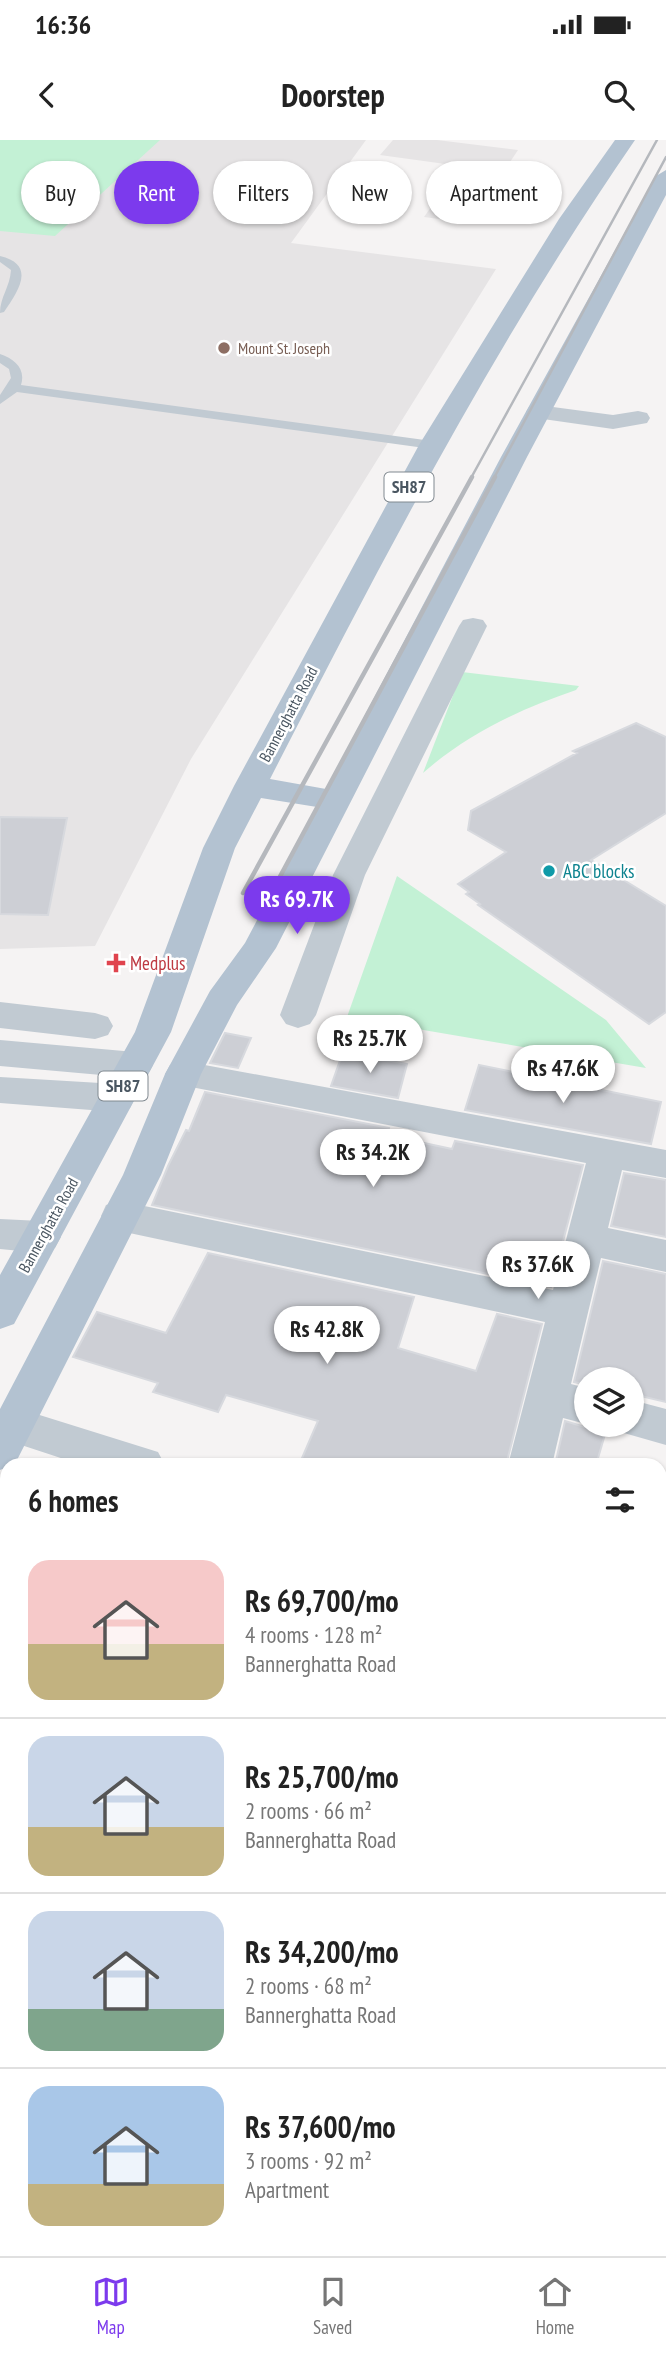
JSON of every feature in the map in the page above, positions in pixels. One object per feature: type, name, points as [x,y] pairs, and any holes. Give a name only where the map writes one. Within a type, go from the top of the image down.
[{"type":"main road","name":"Bannerghatta Road","points":[[0,1312],[153,1032],[219,848],[250,786],[432,445],[569,219],[625,140]]},
{"type":"main road","points":[[7,1438],[142,1175],[183,1074],[222,1000],[259,948],[543,403],[666,176]]},
{"type":"main road","points":[[250,786],[336,800]]},
{"type":"street","points":[[298,1015],[349,875],[473,626]]},
{"type":"street","points":[[0,1015],[95,1026]]},
{"type":"street","points":[[0,1053],[135,1065]]},
{"type":"street","points":[[183,1074],[666,1164]]},
{"type":"street","points":[[0,1090],[117,1098]]},
{"type":"street","points":[[532,1458],[607,1153]]},
{"type":"street","points":[[120,1216],[568,1310]]},
{"type":"street","points":[[0,1234],[41,1237]]},
{"type":"street","points":[[586,1239],[666,1256]]},
{"type":"street","points":[[547,1396],[574,1403]]},
{"type":"street","points":[[644,1421],[666,1427]]},
{"type":"street","points":[[7,1438],[108,1458]]},
{"type":"lane","points":[[0,259],[8,261],[16,269],[16,284],[0,310]]},
{"type":"lane","points":[[0,358],[16,369],[19,378],[16,388],[0,400]]},
{"type":"lane","points":[[16,388],[432,445]]},
{"type":"shaded area","name":"Mount St. Joseph","points":[[0,140],[366,140],[351,161],[327,161],[327,194],[313,213],[313,161],[213,161],[213,224],[305,224],[291,243],[496,269],[191,759],[95,946],[0,949]]},
{"type":"shaded area","points":[[393,140],[437,140],[518,150],[511,161],[426,161],[380,155]]},
{"type":"green space","points":[[0,140],[160,140],[137,161],[114,161],[114,182],[100,195],[100,161],[21,161],[21,224],[68,224],[55,236],[0,231]]},
{"type":"green space","points":[[462,672],[579,686],[576,690],[495,724],[458,746],[423,773]]},
{"type":"green space","points":[[397,876],[606,1020],[646,1068],[347,1017]]},
{"type":"building","name":"ABC blocks","points":[[636,723],[666,737],[666,813],[591,860],[666,906],[666,1012],[649,1024],[478,905],[480,904],[466,894],[469,892],[458,884],[506,852],[468,830],[471,811],[577,753],[573,751]]},
{"type":"building","points":[[0,817],[67,818],[48,915],[0,914]]},
{"type":"building","points":[[225,1033],[251,1038],[238,1068],[210,1063]]},
{"type":"building","points":[[343,1052],[407,1064],[398,1098],[331,1086]]},
{"type":"building","points":[[479,1065],[661,1102],[651,1144],[465,1110]]},
{"type":"building","points":[[205,1092],[389,1128],[387,1135],[452,1149],[455,1141],[583,1165],[551,1287],[152,1205]]},
{"type":"building","points":[[624,1173],[666,1180],[666,1237],[611,1226]]},
{"type":"building","points":[[208,1253],[414,1297],[398,1348],[476,1371],[497,1314],[542,1324],[508,1458],[302,1458],[318,1421],[226,1395],[218,1412],[153,1392],[158,1383],[73,1357],[97,1312],[166,1333]]},
{"type":"building","points":[[603,1261],[666,1274],[666,1402],[644,1397],[644,1367],[578,1367]]},
{"type":"building","points":[[565,1421],[574,1424],[574,1437],[604,1437],[598,1458],[557,1458]]},
{"type":"railway","points":[[471,478],[657,140]]},
{"type":"railway","points":[[494,478],[666,157]]},
{"type":"railway","points":[[243,893],[472,477]]},
{"type":"railway","points":[[269,897],[495,477]]},
{"type":"place","name":"Mount St. Joseph","points":[[224,348]]},
{"type":"place","name":"ABC blocks","points":[[549,871]]},
{"type":"place","name":"Medplus","points":[[116,963]]}]
